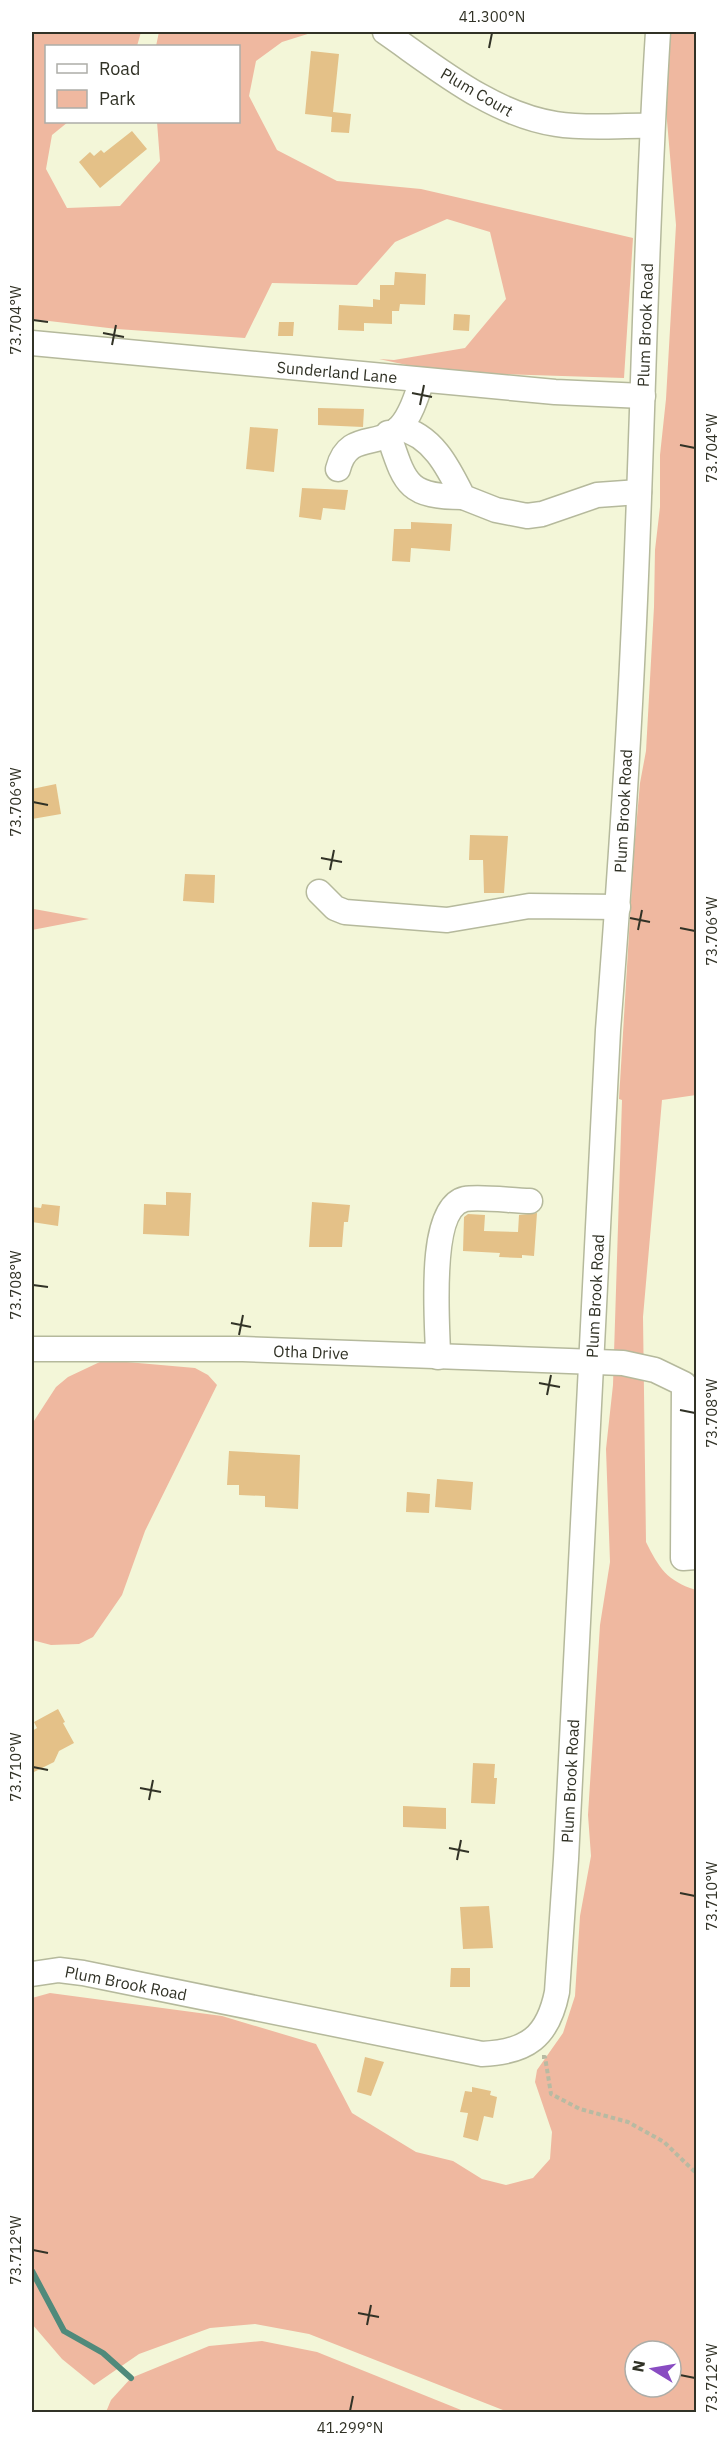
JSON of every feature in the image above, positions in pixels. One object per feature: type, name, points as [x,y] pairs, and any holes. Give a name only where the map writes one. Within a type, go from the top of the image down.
[{"type":"street","name":"Plum Court","points":[[385,32],[452,79],[519,116],[558,124],[652,126]]},
{"type":"street","name":"Plum Brook Road","points":[[32,1974],[59,1970],[83,1973],[482,2054],[504,2053],[527,2045],[542,2031],[553,2013],[564,1892],[608,1030],[618,907],[639,492],[652,126],[658,32]]},
{"type":"street","name":"Sunderland Lane","points":[[32,343],[555,392],[643,396]]},
{"type":"street","points":[[422,380],[394,431],[405,476],[417,491],[429,495],[463,497],[496,510],[527,516],[542,514],[597,495],[639,492]]},
{"type":"street","points":[[338,469],[341,455],[350,446],[394,431],[411,430],[424,439],[437,453],[463,497]]},
{"type":"street","points":[[319,892],[335,908],[345,912],[447,920],[529,906],[618,907]]},
{"type":"street","points":[[438,1357],[438,1256],[442,1229],[447,1215],[455,1203],[466,1199],[530,1201]]},
{"type":"street","name":"Otha Drive","points":[[32,1349],[243,1349],[623,1363],[655,1371],[692,1390]]},
{"type":"street","points":[[692,1390],[683,1558],[696,1557]]},
{"type":"green space","points":[[32,32],[141,32],[137,45],[45,45],[45,123],[67,123],[52,135],[46,169],[67,208],[120,206],[160,161],[157,123],[240,123],[240,45],[156,45],[159,32],[314,32],[282,42],[256,61],[249,96],[277,150],[337,181],[421,189],[633,238],[624,378],[439,372],[379,359],[394,360],[465,348],[506,299],[490,232],[447,219],[395,242],[357,285],[272,283],[245,338],[117,329],[32,319]]},
{"type":"green space","points":[[667,32],[696,32],[696,1095],[662,1100],[643,1317],[646,1542],[655,1559],[671,1578],[696,1590],[696,2412],[508,2412],[309,2334],[255,2324],[210,2328],[139,2354],[94,2385],[62,2359],[32,2324],[32,1998],[50,1993],[222,2016],[316,2044],[352,2113],[416,2152],[453,2161],[482,2179],[506,2185],[533,2178],[550,2159],[552,2132],[535,2082],[537,2070],[563,2033],[575,1996],[580,1916],[591,1856],[588,1815],[600,1625],[610,1562],[606,1449],[613,1385],[622,1100],[619,1099],[634,851],[640,783],[646,751],[655,550],[660,507],[660,455],[666,399],[676,225],[665,98]]},
{"type":"green space","points":[[32,908],[34,909],[89,919],[32,930]]},
{"type":"green space","points":[[104,1360],[195,1368],[208,1375],[217,1385],[145,1531],[122,1595],[93,1637],[79,1644],[51,1645],[32,1640],[32,1424],[56,1387],[68,1377]]},
{"type":"green space","points":[[262,2341],[317,2352],[466,2412],[106,2412],[111,2400],[131,2378],[209,2346]]},
{"type":"building","points":[[311,51],[339,54],[333,112],[351,114],[349,133],[331,132],[332,117],[305,114]]},
{"type":"building","points":[[132,131],[147,149],[100,188],[79,162],[90,152],[94,156],[101,150],[104,153]]},
{"type":"building","points":[[395,272],[426,274],[425,305],[400,304],[399,311],[392,311],[392,324],[364,323],[364,331],[338,330],[339,305],[373,307],[373,299],[380,300],[380,285],[394,285]]},
{"type":"building","points":[[454,314],[470,315],[469,331],[453,330]]},
{"type":"building","points":[[279,322],[294,322],[293,336],[278,336]]},
{"type":"building","points":[[318,408],[364,409],[363,427],[318,425]]},
{"type":"building","points":[[250,427],[278,429],[274,472],[246,469]]},
{"type":"building","points":[[302,488],[348,490],[345,510],[323,508],[321,520],[299,517]]},
{"type":"building","points":[[411,522],[452,524],[450,551],[411,548],[410,562],[392,561],[394,529],[411,529]]},
{"type":"building","points":[[56,784],[61,814],[32,819],[32,789]]},
{"type":"building","points":[[470,835],[508,836],[504,893],[484,893],[483,860],[469,860]]},
{"type":"building","points":[[185,874],[215,875],[214,903],[183,901]]},
{"type":"building","points":[[166,1192],[191,1193],[189,1236],[143,1234],[144,1204],[166,1205]]},
{"type":"building","points":[[312,1202],[350,1205],[348,1222],[344,1222],[342,1247],[309,1247]]},
{"type":"building","points":[[42,1204],[60,1206],[58,1226],[32,1222],[32,1207],[41,1208]]},
{"type":"building","points":[[537,1213],[534,1256],[499,1257],[500,1253],[463,1251],[464,1217],[468,1214],[485,1215],[484,1231],[518,1232],[519,1215]]},
{"type":"building","points":[[229,1451],[300,1455],[298,1509],[265,1507],[265,1496],[239,1495],[239,1485],[227,1485]]},
{"type":"building","points":[[437,1479],[473,1482],[471,1510],[435,1507]]},
{"type":"building","points":[[407,1492],[430,1494],[429,1513],[406,1512]]},
{"type":"building","points":[[58,1709],[74,1743],[59,1751],[54,1762],[32,1773],[32,1731],[37,1728],[34,1722]]},
{"type":"building","points":[[473,1763],[495,1764],[494,1778],[497,1778],[495,1804],[471,1803]]},
{"type":"building","points":[[403,1806],[446,1808],[446,1829],[403,1827]]},
{"type":"building","points":[[489,1906],[493,1948],[463,1949],[460,1907]]},
{"type":"building","points":[[451,1968],[470,1968],[470,1987],[450,1987]]},
{"type":"building","points":[[365,2057],[384,2062],[371,2096],[357,2092]]},
{"type":"building","points":[[472,2087],[491,2091],[490,2095],[497,2097],[493,2118],[484,2116],[478,2141],[463,2137],[468,2113],[460,2112],[465,2091],[472,2092]]},
{"type":"waterway","points":[[32,2271],[64,2331],[103,2353],[131,2378]]}]
